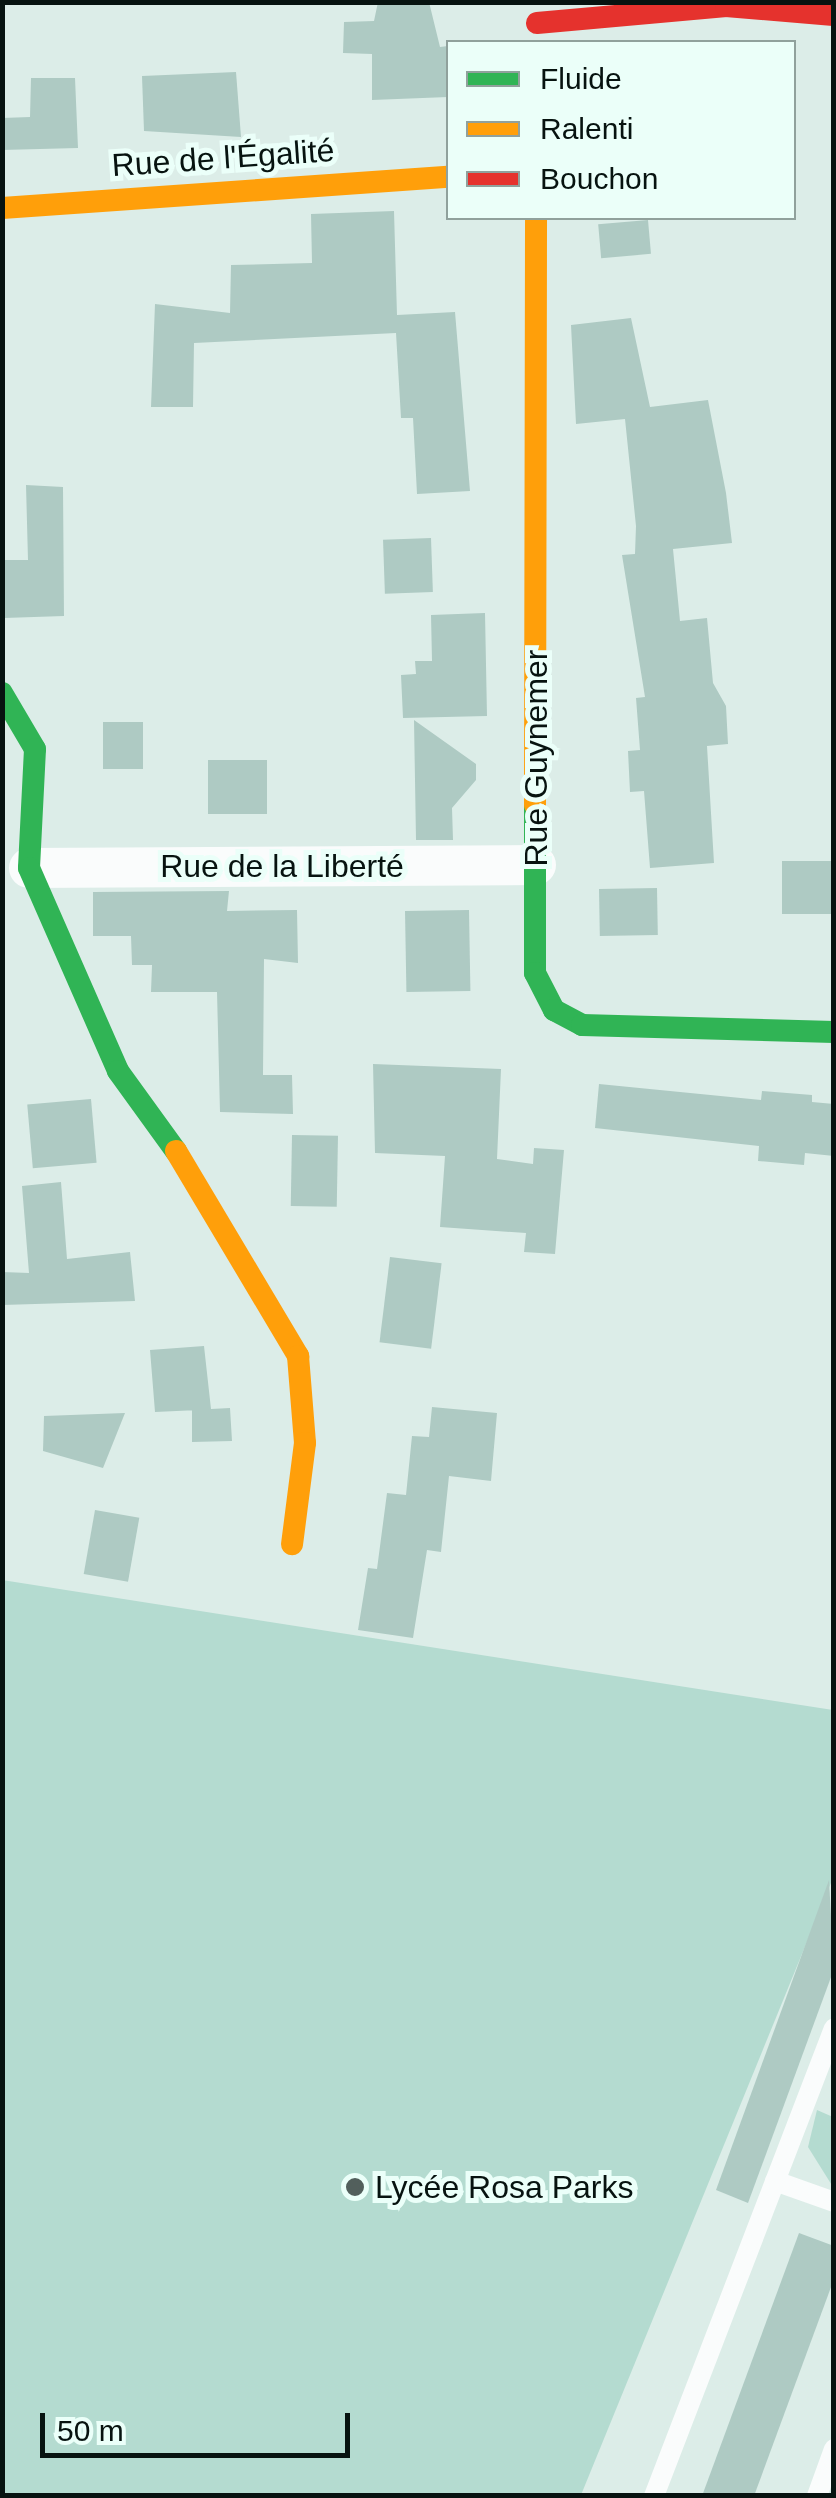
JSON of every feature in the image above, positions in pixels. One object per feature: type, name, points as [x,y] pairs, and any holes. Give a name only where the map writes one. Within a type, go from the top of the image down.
[{"type":"street","points":[[536,23],[726,6],[834,14]]},
{"type":"street","name":"Rue de l'Égalité","points":[[2,208],[218,187],[446,178]]},
{"type":"street","name":"Rue Guynemer","points":[[536,220],[535,973],[554,1010],[582,1025],[834,1032]]},
{"type":"street","points":[[2,693],[35,749],[29,868],[118,1070],[187,1166],[298,1356],[305,1442],[292,1544]]},
{"type":"street","name":"Rue de la Liberté","points":[[29,868],[536,865]]},
{"type":"lane","points":[[654,2496],[834,2028]]},
{"type":"lane","points":[[775,2181],[834,2202]]},
{"type":"lane","points":[[817,2496],[834,2450]]},
{"type":"green space","name":"Lycée Rosa Parks","points":[[2,1580],[833,1710],[833,1878],[581,2495],[3,2495]]},
{"type":"green space","points":[[817,2110],[833,2117],[833,2187],[808,2147]]},
{"type":"building","points":[[378,2],[429,2],[440,47],[446,46],[446,97],[372,100],[372,54],[343,53],[344,22],[374,21]]},
{"type":"building","points":[[236,72],[241,137],[144,131],[142,76]]},
{"type":"building","points":[[31,78],[75,78],[78,148],[2,150],[2,118],[30,117]]},
{"type":"building","points":[[394,211],[397,315],[455,312],[470,491],[417,494],[413,418],[401,418],[396,333],[194,343],[193,407],[151,407],[155,304],[230,313],[231,265],[312,263],[311,214]]},
{"type":"building","points":[[648,220],[651,254],[601,258],[598,224]]},
{"type":"building","points":[[631,318],[650,407],[708,400],[726,493],[732,543],[673,549],[680,621],[707,618],[713,683],[726,706],[728,744],[707,746],[714,863],[650,868],[644,791],[630,792],[628,751],[640,750],[636,698],[645,697],[622,555],[635,554],[636,526],[625,419],[576,424],[571,325]]},
{"type":"building","points":[[26,485],[63,487],[64,616],[4,618],[3,560],[28,560]]},
{"type":"building","points":[[431,538],[433,592],[385,594],[383,540]]},
{"type":"building","points":[[485,613],[487,716],[403,718],[401,675],[416,674],[415,661],[432,661],[431,615]]},
{"type":"building","points":[[414,720],[476,764],[476,780],[452,808],[453,840],[416,840]]},
{"type":"building","points":[[103,722],[143,722],[143,769],[103,769]]},
{"type":"building","points":[[208,760],[267,760],[267,814],[208,814]]},
{"type":"building","points":[[782,861],[834,861],[834,914],[782,914]]},
{"type":"building","points":[[657,888],[658,935],[600,936],[599,889]]},
{"type":"building","points":[[229,891],[227,911],[297,910],[298,963],[264,959],[263,1075],[292,1075],[293,1114],[220,1112],[217,992],[151,992],[152,965],[132,965],[131,936],[93,936],[93,892]]},
{"type":"building","points":[[469,910],[470,991],[406,992],[405,911]]},
{"type":"building","points":[[373,1064],[501,1069],[497,1159],[533,1164],[534,1148],[564,1150],[555,1254],[524,1252],[526,1233],[440,1227],[445,1156],[375,1153]]},
{"type":"building","points":[[599,1084],[761,1100],[762,1091],[812,1095],[812,1102],[834,1104],[834,1156],[805,1153],[804,1165],[758,1161],[759,1146],[595,1128]]},
{"type":"building","points":[[91,1099],[97,1163],[33,1168],[27,1105]]},
{"type":"building","points":[[292,1135],[338,1136],[337,1207],[291,1206]]},
{"type":"building","points":[[61,1182],[67,1259],[130,1252],[135,1301],[2,1305],[2,1272],[29,1273],[22,1186]]},
{"type":"building","points":[[390,1257],[442,1263],[431,1349],[380,1342]]},
{"type":"building","points":[[204,1346],[211,1409],[230,1408],[232,1441],[192,1442],[192,1410],[155,1412],[150,1350]]},
{"type":"building","points":[[432,1407],[497,1413],[491,1481],[449,1476],[441,1552],[427,1550],[413,1638],[358,1630],[368,1568],[377,1569],[387,1493],[406,1495],[412,1436],[429,1437]]},
{"type":"building","points":[[125,1413],[103,1468],[43,1451],[44,1416]]},
{"type":"building","points":[[95,1510],[139,1518],[128,1582],[84,1574]]},
{"type":"building","points":[[829,1880],[834,1969],[748,2203],[716,2190]]},
{"type":"building","points":[[799,2233],[834,2246],[834,2279],[754,2496],[702,2496]]},
{"type":"traffic: fast","points":[[2,693],[35,749],[29,868],[118,1071],[176,1151]]},
{"type":"traffic: fast","points":[[535,805],[535,973],[554,1010],[582,1025],[834,1032]]},
{"type":"traffic: slow","points":[[2,208],[446,177]]},
{"type":"traffic: slow","points":[[535,805],[536,220]]},
{"type":"traffic: slow","points":[[176,1151],[298,1356],[305,1443],[292,1544]]},
{"type":"traffic: jam","points":[[537,23],[726,6],[834,15]]},
{"type":"place","name":"Lycée Rosa Parks","points":[[355,2187]]}]
